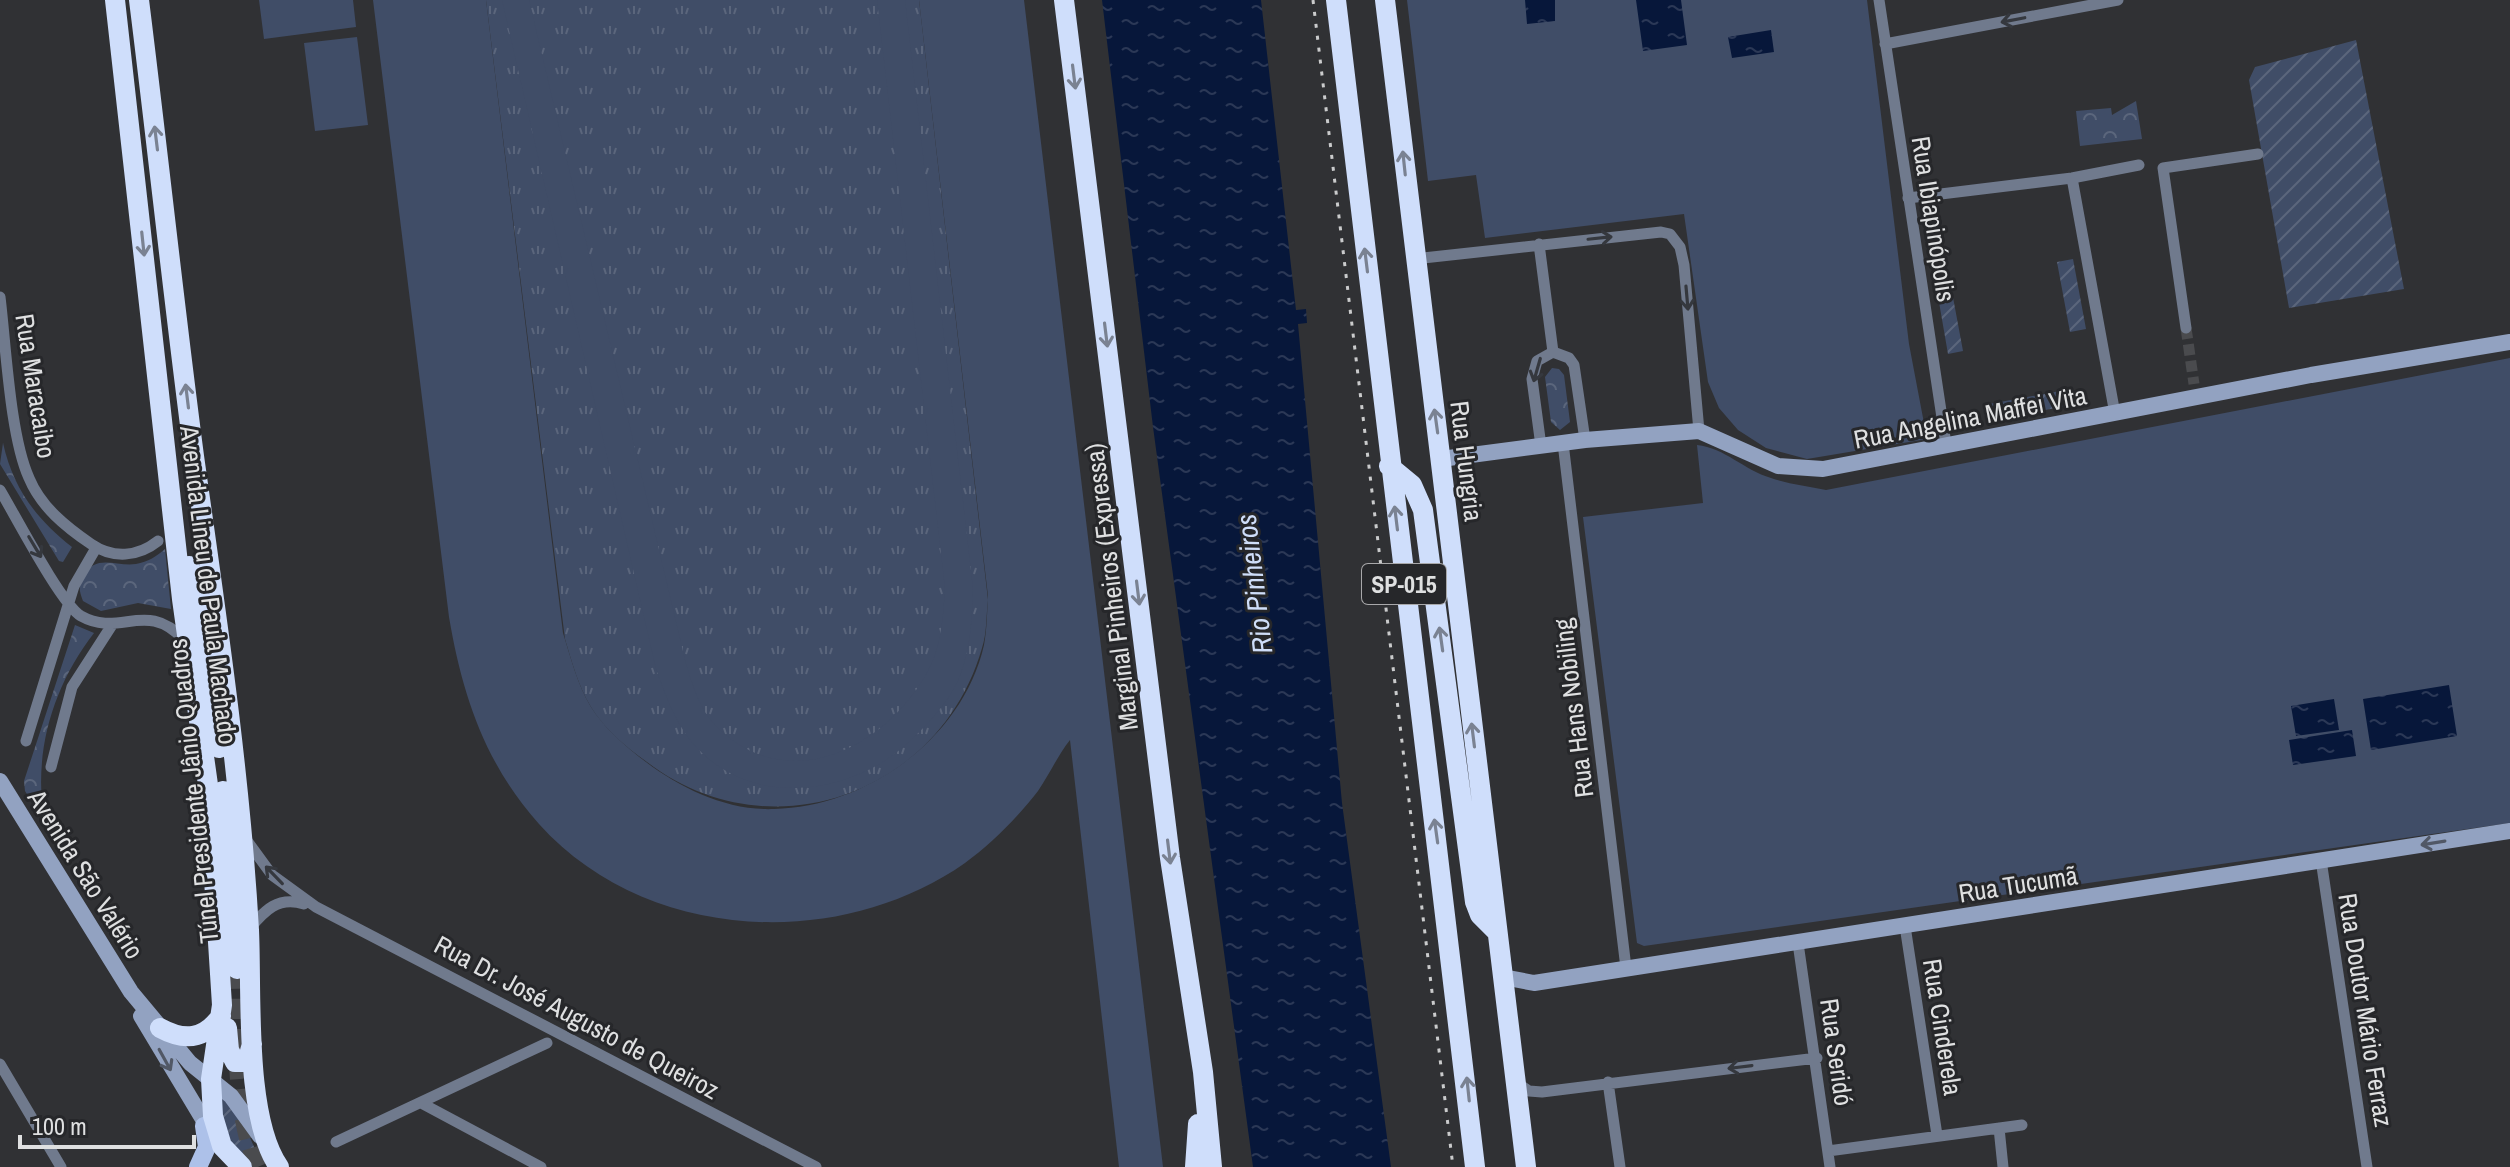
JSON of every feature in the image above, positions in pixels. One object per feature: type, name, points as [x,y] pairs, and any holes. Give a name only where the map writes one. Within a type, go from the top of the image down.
[{"type":"highway","name":"Avenida Lineu de Paula Machado","points":[[115,0],[170,493],[208,785],[221,1010],[211,1079],[213,1116],[222,1146],[242,1167]]},
{"type":"highway","name":"Avenida Lineu de Paula Machado","points":[[139,0],[241,832],[249,929],[253,1042],[263,1140],[279,1167]]},
{"type":"highway","name":"Marginal Pinheiros (Expressa)","points":[[1064,0],[1168,843],[1203,1072],[1212,1167]]},
{"type":"highway","name":"SP-015","points":[[1336,0],[1389,466],[1475,1167]]},
{"type":"highway","name":"Rua Hungria","points":[[1385,0],[1526,1167]]},
{"type":"highway","points":[[1389,466],[1419,494],[1423,510],[1475,902],[1480,915],[1496,931]]},
{"type":"highway","name":"Túnel Presidente Jânio Quadros","points":[[170,493],[200,607],[221,768],[237,969]]},
{"type":"highway","name":"Túnel Presidente Jânio Quadros","points":[[200,607],[206,534]]},
{"type":"highway","points":[[160,1028],[179,1037],[194,1037],[210,1029],[221,1010]]},
{"type":"highway","points":[[221,1010],[229,1050],[235,1062],[247,1062],[253,1042]]},
{"type":"highway","points":[[1195,1167],[1203,1072]]},
{"type":"main road","points":[[198,1167],[207,1147],[204,1126]]},
{"type":"street","name":"Rua Ibiapinópolis","points":[[1879,0],[1946,444]]},
{"type":"street","points":[[1885,44],[2118,0]]},
{"type":"street","points":[[2186,328],[2163,168],[2258,154]]},
{"type":"street","points":[[1908,198],[2072,178],[2139,165]]},
{"type":"street","points":[[2072,178],[2115,414]]},
{"type":"street","points":[[1414,259],[1661,232],[1675,238],[1684,265],[1699,431]]},
{"type":"street","points":[[1539,244],[1553,352]]},
{"type":"street","name":"Rua Maracaibo","points":[[0,297],[21,453],[29,478],[51,512],[96,548]]},
{"type":"street","name":"Rua Angelina Maffei Vita","points":[[1441,459],[1585,440],[1699,431],[1759,459],[1798,469],[1853,464],[2115,414],[2195,391],[2510,342]]},
{"type":"street","points":[[1541,446],[1532,379],[1537,361],[1553,352],[1569,358],[1574,365],[1585,440]]},
{"type":"street","name":"Rua Hans Nobiling","points":[[1563,443],[1626,968]]},
{"type":"street","points":[[0,490],[70,605],[82,616],[112,625],[131,619],[160,621],[174,628],[189,645]]},
{"type":"street","points":[[26,741],[78,576],[96,548],[124,555],[139,553],[158,541]]},
{"type":"street","points":[[51,767],[72,687],[112,625]]},
{"type":"street","name":"Avenida São Valério","points":[[0,781],[131,992],[190,1063],[241,1107],[263,1140]]},
{"type":"street","name":"Rua Tucumã","points":[[1503,977],[1534,983],[2510,831]]},
{"type":"street","points":[[241,832],[272,875],[316,907]]},
{"type":"street","name":"Rua Doutor Mário Ferraz","points":[[2321,860],[2367,1167]]},
{"type":"street","points":[[249,929],[269,908],[282,901],[316,907]]},
{"type":"street","name":"Rua Dr. José Augusto de Queiroz","points":[[316,907],[816,1167]]},
{"type":"street","name":"Rua Cinderela","points":[[1905,926],[1937,1135]]},
{"type":"street","name":"Rua Seridó","points":[[1798,943],[1817,1058],[1830,1167]]},
{"type":"street","points":[[1507,1007],[1534,983]]},
{"type":"street","name":"Avenida São Valério","points":[[131,992],[145,1024],[204,1126],[222,1146]]},
{"type":"street","points":[[336,1142],[423,1104],[547,1043]]},
{"type":"street","points":[[1517,1083],[1535,1092],[1817,1058]]},
{"type":"street","points":[[0,1064],[61,1167]]},
{"type":"street","points":[[1608,1082],[1620,1167]]},
{"type":"street","points":[[423,1104],[541,1167]]},
{"type":"street","points":[[1828,1151],[2022,1125]]},
{"type":"street","points":[[1999,1128],[2003,1167]]},
{"type":"green space","points":[[259,0],[353,0],[356,27],[264,39]]},
{"type":"green space","points":[[373,0],[486,0],[563,633],[586,698],[596,715],[616,737],[675,781],[723,802],[774,809],[809,805],[843,796],[876,781],[906,761],[933,737],[955,710],[973,679],[984,645],[988,596],[919,0],[1024,0],[1163,1167],[1119,1167],[1070,740],[1030,801],[994,839],[965,863],[915,892],[860,911],[802,921],[744,921],[687,912],[632,892],[583,863],[539,824],[520,801],[490,752],[479,727],[454,646]]},
{"type":"green space","points":[[486,0],[919,0],[988,600],[986,630],[961,699],[929,741],[889,773],[844,795],[795,806],[744,804],[694,790],[623,744],[596,715],[586,699],[565,639]]},
{"type":"green space","points":[[502,0],[529,0],[686,664],[697,696],[715,725],[743,747],[773,759],[803,761],[833,755],[861,741],[887,722],[910,698],[928,671],[939,641],[942,620],[945,588],[877,0],[905,0],[973,588],[972,610],[964,663],[946,701],[910,741],[886,760],[859,774],[830,784],[799,788],[769,786],[741,778],[714,763],[691,741],[670,706],[656,669]]},
{"type":"green space","points":[[1407,0],[1867,0],[1909,344],[1927,439],[1807,459],[1766,448],[1738,430],[1719,408],[1708,382],[1684,214],[1485,238],[1476,175],[1428,181]]},
{"type":"green space","points":[[357,37],[368,125],[315,131],[304,43]]},
{"type":"green space","points":[[2356,40],[2404,289],[2289,308],[2249,80],[2255,67]]},
{"type":"green space","points":[[2136,101],[2142,139],[2080,146],[2076,111],[2111,108],[2112,115]]},
{"type":"green space","points":[[2073,259],[2086,329],[2070,332],[2057,262]]},
{"type":"green space","points":[[1949,276],[1963,351],[1948,354],[1935,279]]},
{"type":"green space","points":[[2510,358],[2510,823],[1644,946],[1637,943],[1583,517],[1703,503],[1697,445],[1717,450],[1771,478],[1826,490]]},
{"type":"green space","points":[[1552,368],[1559,369],[1564,375],[1570,422],[1560,430],[1551,422],[1545,377]]},
{"type":"green space","points":[[2060,391],[2062,400],[2076,398],[2077,404],[1986,421],[1983,407],[1989,404]]},
{"type":"green space","points":[[3,443],[13,474],[28,501],[47,525],[72,547],[63,562],[59,561],[0,464]]},
{"type":"green space","points":[[165,549],[171,609],[138,603],[101,611],[83,601],[80,582],[94,565],[107,562],[140,563]]},
{"type":"green space","points":[[75,625],[94,633],[67,676],[49,723],[41,773],[45,823],[25,791],[24,781]]},
{"type":"green space","points":[[217,1089],[240,1115],[255,1149],[242,1156],[226,1135]]},
{"type":"water","name":"Rio Pinheiros","points":[[1102,0],[1261,0],[1296,310],[1306,309],[1307,323],[1298,324],[1342,803],[1391,1167],[1253,1167],[1153,427]]},
{"type":"water","points":[[1525,0],[1555,0],[1555,21],[1527,24]]},
{"type":"water","points":[[1636,0],[1681,0],[1687,45],[1643,51]]},
{"type":"water","points":[[1771,30],[1774,52],[1732,58],[1728,37]]},
{"type":"water","points":[[2449,685],[2457,736],[2371,750],[2363,699]]},
{"type":"water","points":[[2334,699],[2339,730],[2296,736],[2291,706]]},
{"type":"water","points":[[2352,730],[2356,756],[2293,765],[2289,740]]},
{"type":"tunnel","points":[[2186,328],[2194,384]]},
{"type":"tunnel","points":[[237,969],[241,1095],[259,1167]]},
{"type":"railway","points":[[1313,0],[1453,1167]]}]
